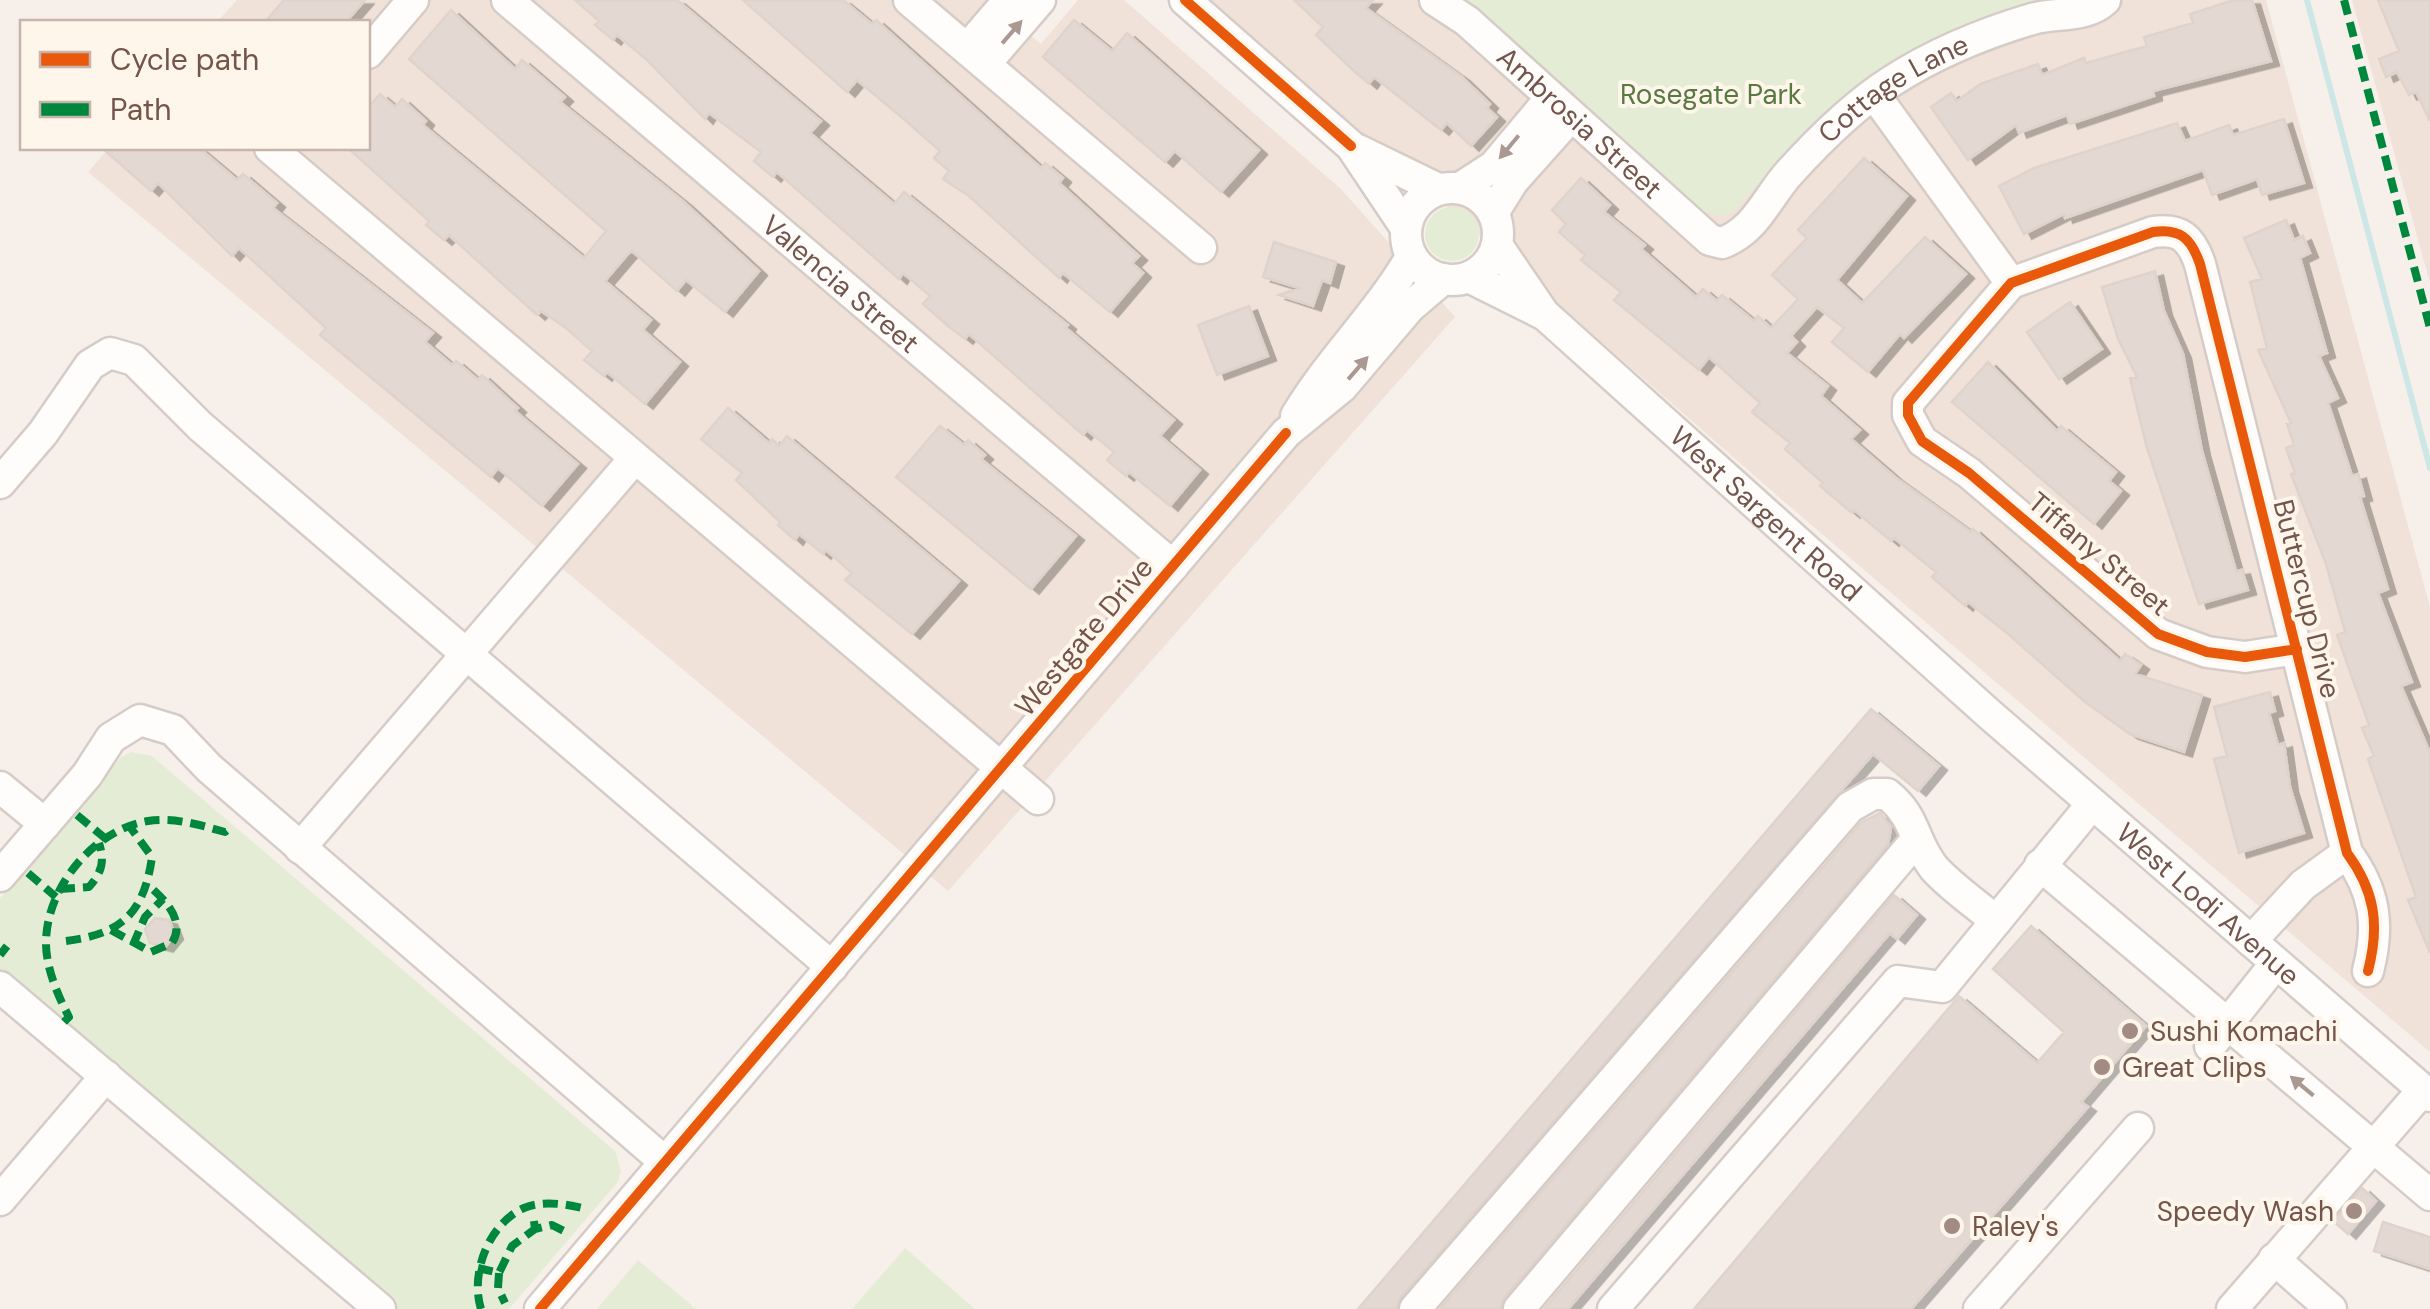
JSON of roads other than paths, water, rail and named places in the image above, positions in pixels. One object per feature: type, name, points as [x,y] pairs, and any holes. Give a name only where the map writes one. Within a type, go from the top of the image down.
[{"type":"street","points":[[370,51],[413,0]]},
{"type":"street","name":"Valencia Street","points":[[507,0],[1173,566]]},
{"type":"street","points":[[909,0],[1201,248]]},
{"type":"street","points":[[976,57],[1009,0]]},
{"type":"street","points":[[976,57],[1040,0]]},
{"type":"street","points":[[1185,0],[1351,146],[1430,275],[1456,278],[1482,269],[1497,246],[1493,213],[1474,193],[1449,189],[1351,146]]},
{"type":"street","name":"Ambrosia Street","points":[[1435,0],[1466,20],[1684,212],[1710,240],[1722,243]]},
{"type":"street","name":"Cottage Lane","points":[[1722,243],[1750,226],[1788,174],[1874,94],[1928,60],[2034,18],[2097,8],[2105,0]]},
{"type":"street","points":[[1874,94],[2010,284]]},
{"type":"street","points":[[1409,242],[1416,204],[1494,166],[1561,107]]},
{"type":"street","points":[[1493,213],[1561,107]]},
{"type":"street","points":[[279,150],[1038,799]]},
{"type":"street","name":"Buttercup Drive","points":[[2010,284],[2153,232],[2172,229],[2186,236],[2200,264],[2348,853],[2366,878],[2376,918],[2368,971]]},
{"type":"street","name":"Westgate Drive","points":[[540,1309],[1286,433],[1322,372],[1391,292],[1409,242]]},
{"type":"street","name":"West Sargent Road","points":[[1497,246],[1544,314],[1988,713]]},
{"type":"street","name":"Westgate Drive","points":[[1286,433],[1342,387],[1410,307],[1456,278]]},
{"type":"street","name":"West Sargent Road","points":[[1456,278],[1544,314]]},
{"type":"street","name":"Tiffany Street","points":[[2010,284],[1916,389],[1908,415],[1922,441],[1969,473],[2158,634],[2207,652],[2245,657],[2297,650]]},
{"type":"street","points":[[0,483],[44,433],[90,365],[110,353],[134,360],[200,426],[832,967]]},
{"type":"street","points":[[300,848],[635,458]]},
{"type":"street","name":"West Lodi Avenue","points":[[1988,713],[2426,1093]]},
{"type":"street","points":[[0,876],[87,776],[111,738],[140,720],[173,730],[209,768],[300,848],[665,1162]]},
{"type":"street","points":[[0,787],[45,824]]},
{"type":"street","points":[[1415,1309],[1850,807],[1873,794],[1888,794],[1908,811],[1917,839],[1934,868],[1996,921]]},
{"type":"street","points":[[1613,1309],[1898,981],[1942,987],[2092,804]]},
{"type":"street","points":[[1519,1309],[1917,839]]},
{"type":"street","points":[[2251,941],[2303,885],[2348,853]]},
{"type":"street","points":[[2040,864],[2219,1036],[2376,1147],[2430,1195]]},
{"type":"street","points":[[2219,1036],[2276,963]]},
{"type":"street","points":[[0,987],[380,1309]]},
{"type":"street","points":[[0,1200],[106,1076]]},
{"type":"street","points":[[2232,1309],[2353,1165],[2376,1147],[2426,1093]]},
{"type":"street","points":[[1979,1309],[2138,1128]]},
{"type":"street","points":[[2274,1260],[2331,1309]]},
{"type":"waterway","points":[[2307,0],[2430,468]]},
{"type":"place","name":"Sushi Komachi","points":[[2130,1031]]},
{"type":"place","name":"Great Clips","points":[[2102,1067]]},
{"type":"place","name":"Speedy Wash","points":[[2354,1211]]},
{"type":"place","name":"Raley's","points":[[1952,1226]]},
{"type":"park label","name":"Rosegate Park","points":[[1711,94]]}]
